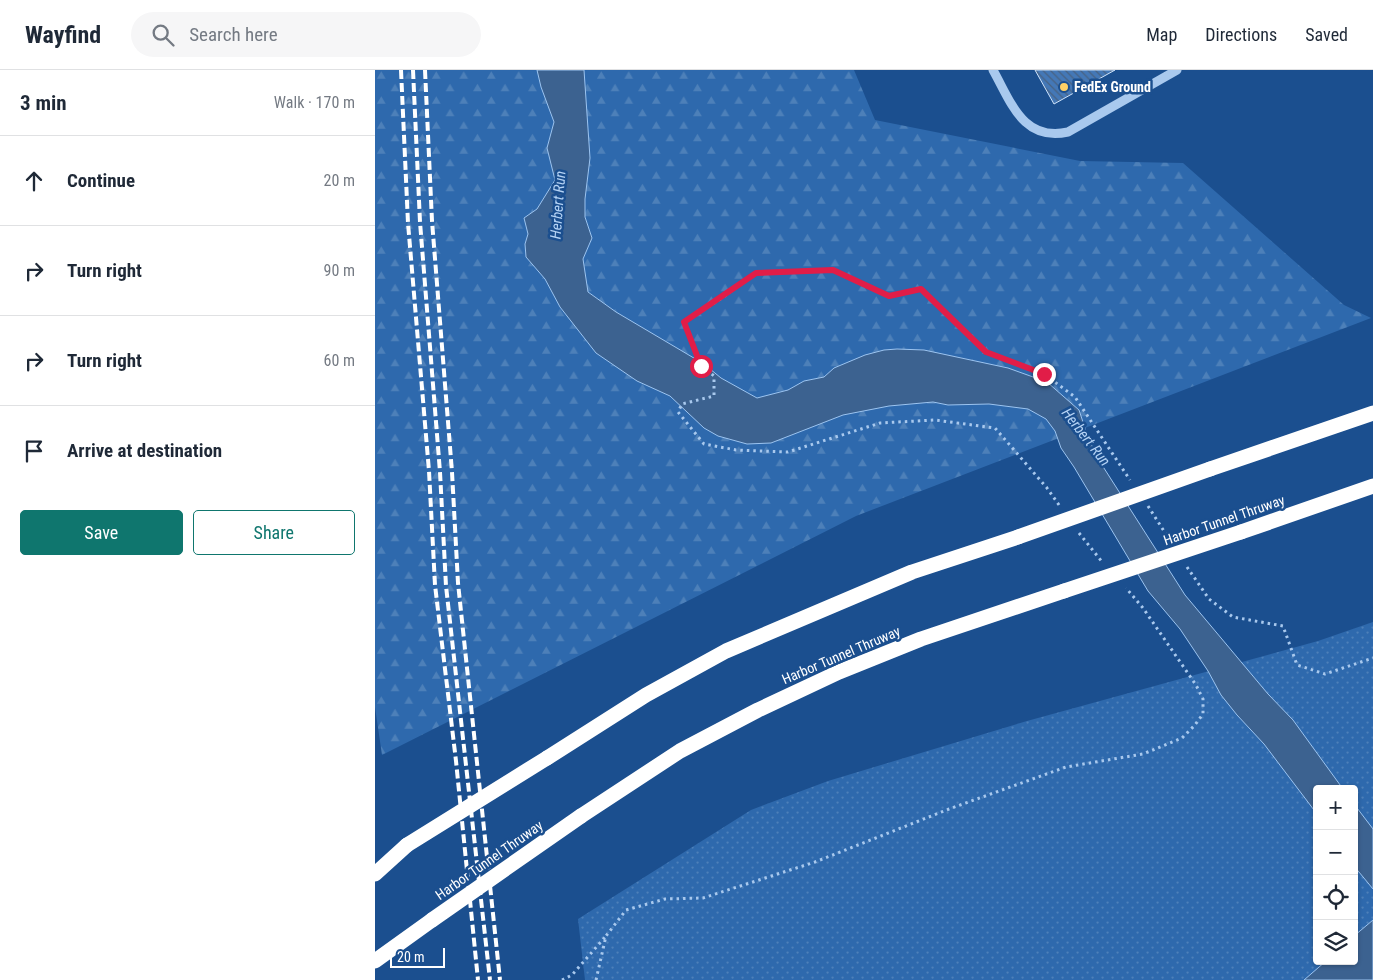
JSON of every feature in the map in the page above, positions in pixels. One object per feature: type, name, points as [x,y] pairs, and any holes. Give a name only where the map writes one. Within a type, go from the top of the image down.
[{"type":"highway","points":[[375,874],[407,845],[646,694],[726,651],[912,572],[1373,413]]},
{"type":"highway","name":"Harbor Tunnel Thruway","points":[[375,961],[581,816],[680,751],[767,705],[839,672],[921,639],[1373,486]]},
{"type":"lane","points":[[993,70],[1021,118],[1031,127],[1055,135],[1068,132],[1177,70]]},
{"type":"path","points":[[1065,513],[1047,488],[995,428],[935,420],[880,423],[788,452],[736,450],[704,444],[678,412],[682,404],[714,396],[714,376],[701,366],[684,322],[756,273],[833,270],[889,296],[921,289],[986,352],[1044,374],[1075,397],[1135,486]]},
{"type":"path","points":[[1145,503],[1172,543]]},
{"type":"path","points":[[1076,529],[1107,566]]},
{"type":"path","points":[[1182,559],[1209,599],[1233,617],[1283,626],[1297,665],[1325,674],[1373,658]]},
{"type":"path","points":[[562,980],[572,976],[626,910],[665,899],[703,898],[815,862],[949,809],[1066,767],[1143,754],[1181,738],[1203,714],[1203,699],[1143,608],[1125,587]]},
{"type":"path","points":[[596,980],[606,936]]},
{"type":"green space","points":[[375,70],[854,70],[875,120],[1080,161],[1183,163],[1344,305],[1371,318],[856,516],[382,755],[375,707]]},
{"type":"green space","points":[[1373,622],[1373,980],[585,980],[578,919],[751,810],[828,781],[1027,721],[1318,641]]},
{"type":"water","name":"Herbert Run","points":[[537,70],[584,70],[590,158],[585,199],[585,217],[592,238],[583,259],[588,292],[616,312],[704,364],[721,378],[757,398],[788,390],[804,381],[824,377],[834,368],[865,355],[897,349],[924,350],[1008,368],[1047,382],[1079,410],[1089,440],[1102,465],[1185,595],[1268,694],[1293,720],[1340,785],[1313,785],[1313,809],[1264,744],[1237,715],[1221,695],[1208,671],[1180,629],[1148,591],[1061,448],[1055,431],[1046,419],[1028,409],[989,404],[948,405],[933,402],[889,406],[843,415],[771,443],[747,444],[718,436],[704,428],[670,396],[637,381],[596,353],[560,307],[545,279],[526,257],[525,244],[528,234],[524,218],[537,209],[555,180],[547,148],[554,122]]},
{"type":"water","points":[[1358,809],[1373,829],[1373,889],[1358,871]]},
{"type":"water","points":[[1373,920],[1373,980],[1304,980],[1321,965],[1358,965],[1358,933]]},
{"type":"building","name":"FedEx Ground","points":[[1035,70],[1115,70],[1054,104]]},
{"type":"railway","points":[[401,70],[408,223],[429,471],[435,585],[456,761],[478,980]]},
{"type":"railway","points":[[413,70],[420,222],[440,472],[446,586],[490,980]]},
{"type":"railway","points":[[425,70],[432,221],[452,472],[458,583],[500,980]]},
{"type":"place","name":"FedEx Ground","points":[[1064,87]]},
{"type":"route","points":[[701,366],[684,322],[719,300],[756,273],[833,270],[889,296],[921,289],[986,352],[1044,374]]}]
